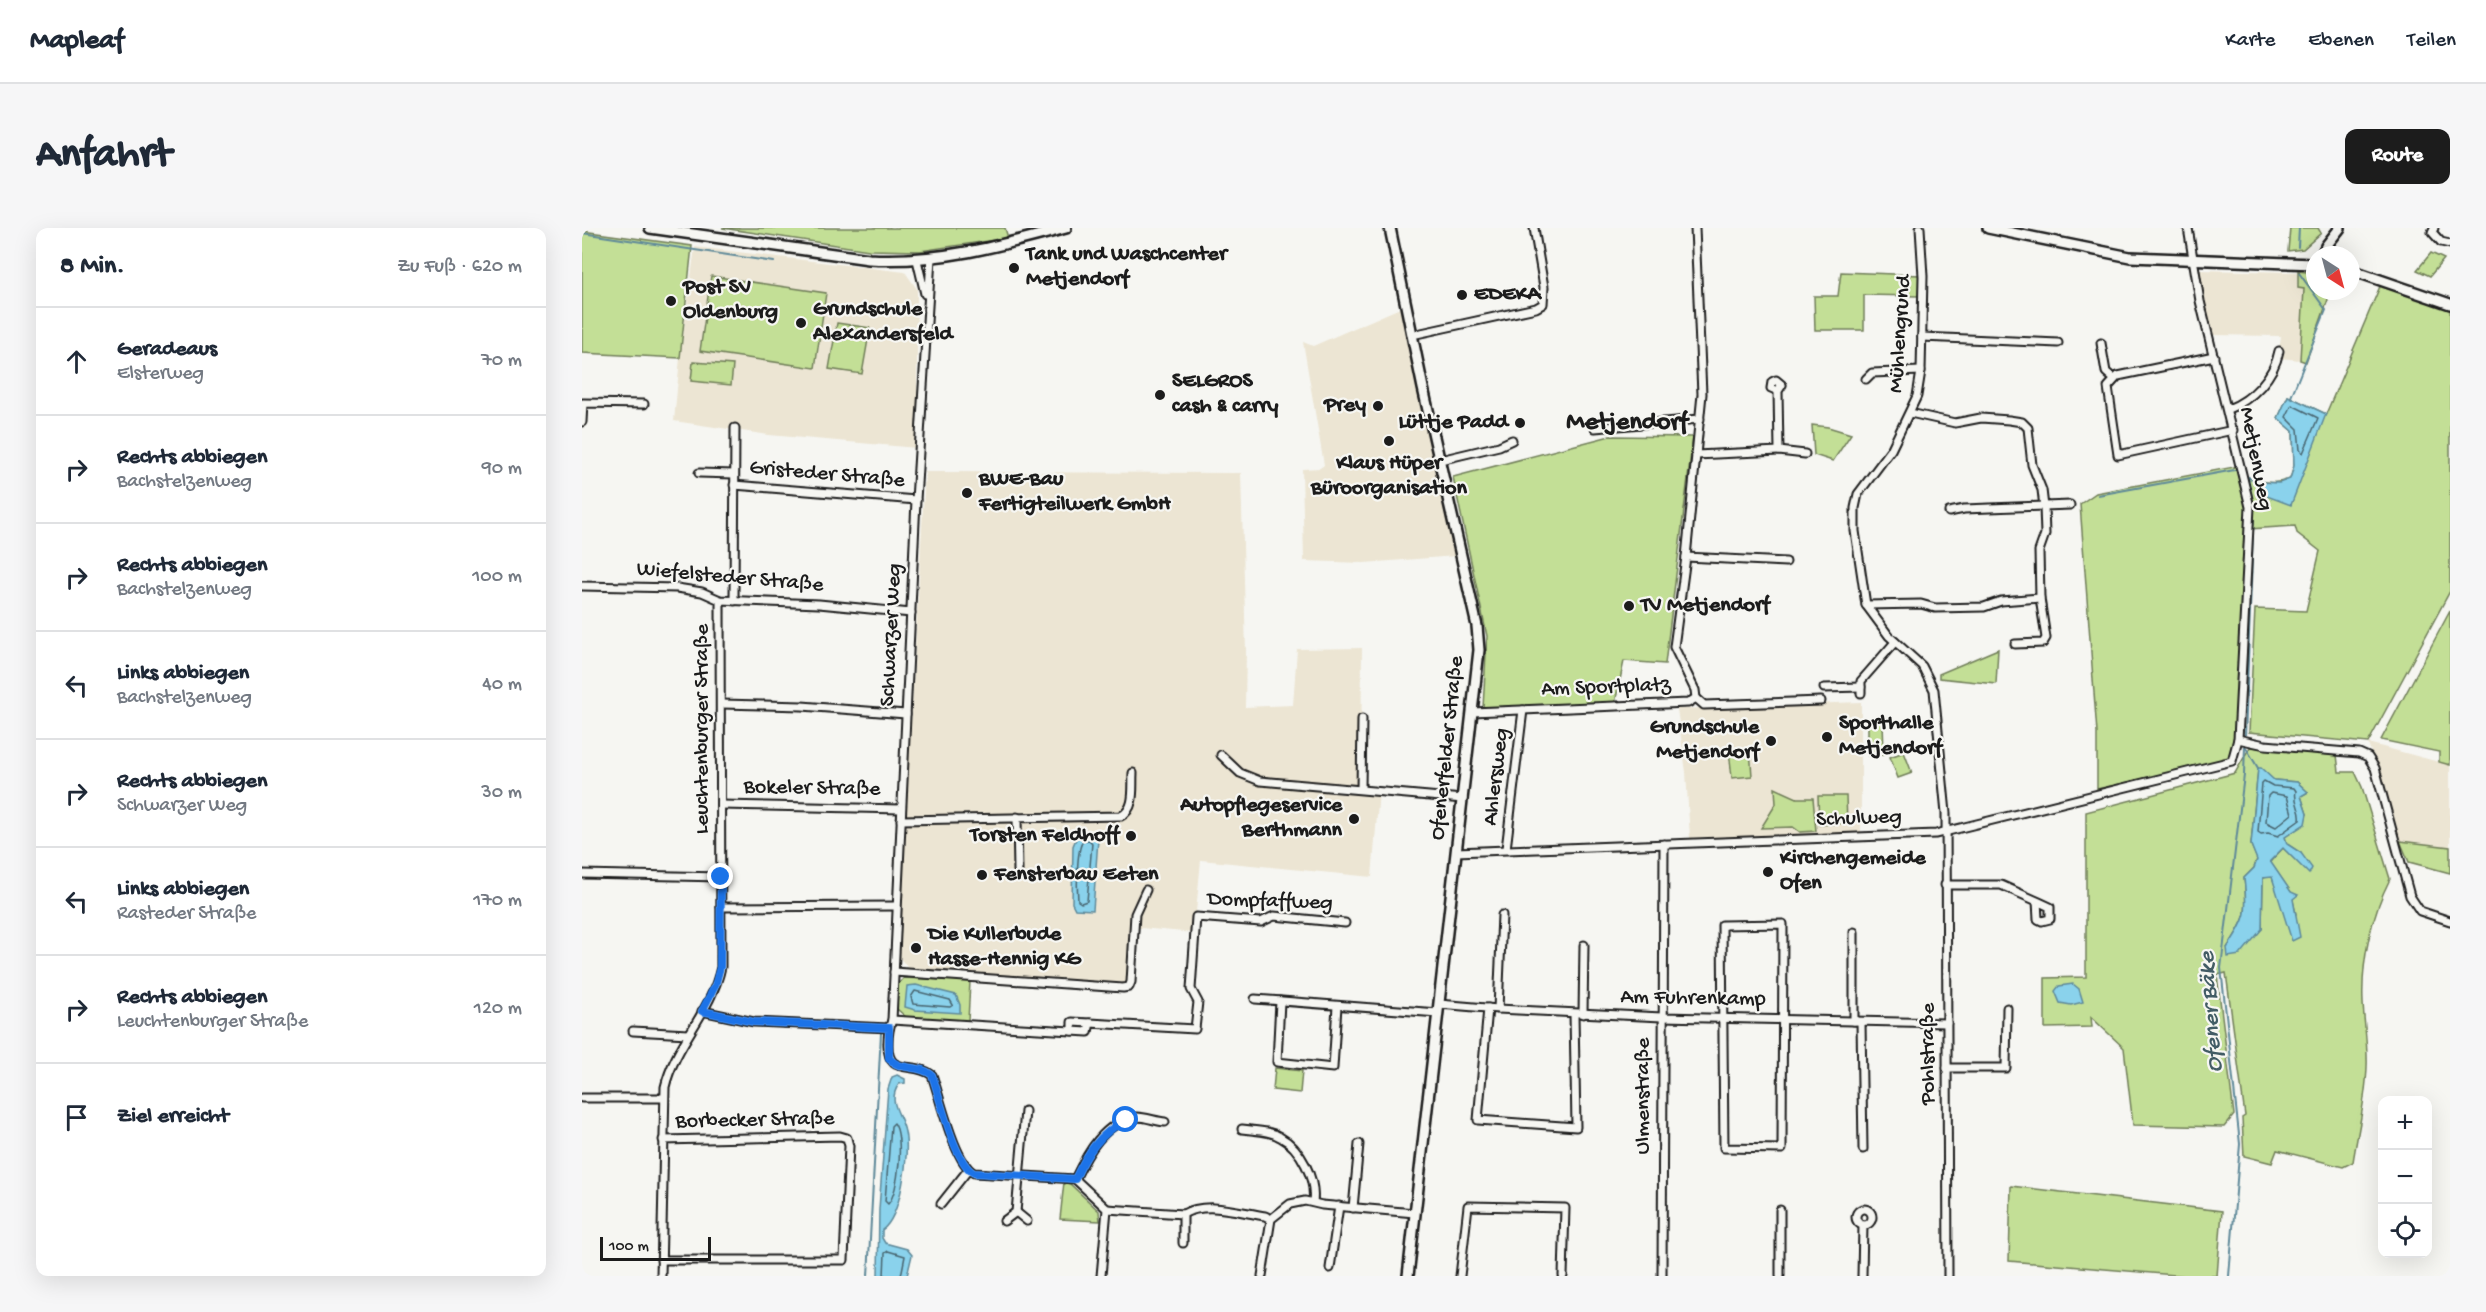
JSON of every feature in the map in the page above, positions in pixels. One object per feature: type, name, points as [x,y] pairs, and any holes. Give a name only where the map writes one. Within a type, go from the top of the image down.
[{"type":"street","points":[[650,228],[869,259],[924,259],[983,250],[1066,228]]},
{"type":"street","points":[[1412,335],[1536,308],[1543,304],[1544,287],[1534,228]]},
{"type":"street","name":"Am Sportplatz","points":[[1472,712],[1689,703],[1696,698],[1695,690],[1674,647],[1686,557],[1702,394],[1695,228]]},
{"type":"street","name":"Mühlengrund","points":[[1920,228],[1923,249],[1922,337],[1921,371],[1917,396],[1891,450],[1863,486],[1856,500],[1855,531],[1866,605],[1895,642],[1922,666],[1934,690],[1946,813],[1945,831]]},
{"type":"street","points":[[1988,228],[2101,253],[2143,258],[2306,263]]},
{"type":"street","name":"Metjenweg","points":[[2188,228],[2192,261],[2250,507],[2238,739]]},
{"type":"street","points":[[2326,246],[2340,228]]},
{"type":"street","points":[[2434,228],[2432,231],[2441,242],[2450,244]]},
{"type":"street","name":"Ofenerfelder Straße","points":[[1390,229],[1477,626],[1479,651],[1408,1276]]},
{"type":"street","name":"Schwarzer Weg","points":[[924,259],[927,300],[892,1020],[889,1028],[888,1054],[891,1062],[898,1066],[923,1069],[932,1075],[952,1138],[968,1170]]},
{"type":"street","name":"Schwarzer Weg","points":[[924,259],[927,300]]},
{"type":"street","points":[[2360,273],[2450,304]]},
{"type":"street","points":[[1922,337],[2058,343]]},
{"type":"street","points":[[2101,343],[2106,372],[2114,379]]},
{"type":"street","points":[[2228,409],[2239,405],[2265,381],[2277,362],[2279,351]]},
{"type":"street","points":[[2214,356],[2118,376],[2114,379],[2108,387],[2118,455],[2233,430]]},
{"type":"street","points":[[1866,379],[1872,373],[1921,371]]},
{"type":"street","points":[[1778,392],[1779,451]]},
{"type":"street","points":[[582,422],[583,403],[644,404]]},
{"type":"street","points":[[1910,413],[1955,423],[1981,418],[2022,422],[2028,428],[2032,465],[2042,490],[2044,507],[2044,534],[2039,551],[2040,598],[2046,638],[2043,644],[2015,644]]},
{"type":"street","points":[[1595,428],[1700,419]]},
{"type":"street","name":"Leuchtenburger Straße","points":[[734,601],[735,428]]},
{"type":"street","points":[[1440,460],[1499,446],[1512,440]]},
{"type":"street","points":[[1696,455],[1779,451],[1805,454]]},
{"type":"street","points":[[699,473],[734,474]]},
{"type":"street","name":"Gristeder Straße","points":[[734,485],[916,500]]},
{"type":"street","points":[[1948,512],[1964,509],[2070,505]]},
{"type":"street","points":[[1686,557],[1786,562]]},
{"type":"street","name":"Wiefelsteder Straße","points":[[582,586],[684,588],[702,592],[720,600],[819,604],[911,614]]},
{"type":"street","points":[[1866,605],[1921,604],[1935,608],[1984,607],[2001,600],[2040,598]]},
{"type":"street","name":"Leuchtenburger Straße","points":[[661,1276],[663,1098],[671,1067],[715,986],[720,967],[722,704],[720,600]]},
{"type":"street","points":[[1824,688],[1861,690],[1865,676],[1895,642]]},
{"type":"street","points":[[1696,698],[1704,705],[1821,701]]},
{"type":"street","points":[[722,704],[802,706],[906,714]]},
{"type":"street","name":"Ahlersweg","points":[[1506,849],[1523,710]]},
{"type":"street","points":[[1361,789],[1362,719]]},
{"type":"street","points":[[2238,739],[2265,745],[2359,753],[2368,757],[2375,768],[2410,896],[2420,910],[2450,921]]},
{"type":"street","name":"Schulweg","points":[[1456,852],[1870,838],[1945,831],[2232,761],[2238,739]]},
{"type":"street","points":[[1221,755],[1240,773],[1260,781],[1463,799]]},
{"type":"street","points":[[901,820],[1121,816],[1127,813],[1131,806],[1133,773]]},
{"type":"street","name":"Bokeler Straße","points":[[721,805],[901,809]]},
{"type":"street","points":[[1017,818],[1018,871]]},
{"type":"street","name":"Pohlstraße","points":[[1945,831],[1948,1276]]},
{"type":"street","name":"Ulmenstraße","points":[[1662,1276],[1664,844]]},
{"type":"street","points":[[582,874],[721,877]]},
{"type":"street","points":[[1945,885],[2001,885],[2037,901]]},
{"type":"street","points":[[894,972],[1129,987],[1135,914],[1146,891]]},
{"type":"street","points":[[722,907],[896,906]]},
{"type":"street","points":[[1498,1009],[1502,915]]},
{"type":"street","name":"Dompfaffweg","points":[[892,1020],[1072,1031],[1072,1022],[1195,1029],[1198,1002],[1191,989],[1196,916],[1261,922],[1274,916],[1345,923]]},
{"type":"street","points":[[1783,924],[1782,1149],[1724,1148],[1724,1019],[1722,925],[1783,924]]},
{"type":"street","points":[[1854,932],[1863,1149]]},
{"type":"street","points":[[1583,1014],[1584,945]]},
{"type":"street","name":"Am Fuhrenkamp","points":[[1255,999],[1337,1006],[1488,1008],[1574,1014],[1724,1019],[1782,1018],[1947,1023]]},
{"type":"street","points":[[1280,1001],[1278,1062],[1333,1068],[1337,1006]]},
{"type":"street","points":[[1488,1008],[1478,1120],[1576,1127],[1574,1014]]},
{"type":"street","points":[[1947,1068],[2006,1068],[2007,1008]]},
{"type":"street","points":[[702,1011],[754,1022],[889,1028]]},
{"type":"street","points":[[633,1031],[688,1034]]},
{"type":"street","points":[[582,1098],[663,1098]]},
{"type":"street","points":[[1004,1221],[1016,1212],[1025,1111]]},
{"type":"street","points":[[1075,1179],[1087,1153],[1098,1139],[1114,1126],[1138,1117],[1165,1122]]},
{"type":"street","points":[[1242,1129],[1279,1136],[1292,1145],[1301,1157],[1309,1175],[1313,1188],[1313,1202]]},
{"type":"street","name":"Borbecker Straße","points":[[661,1260],[844,1260],[849,1146],[847,1138],[663,1140]]},
{"type":"street","points":[[1353,1208],[1359,1144]]},
{"type":"street","points":[[941,1204],[968,1170],[974,1173],[1075,1179],[1107,1209],[1183,1214],[1194,1208],[1204,1207],[1265,1216],[1270,1219]]},
{"type":"street","points":[[1262,1276],[1270,1219],[1290,1204],[1305,1201],[1415,1213]]},
{"type":"street","points":[[1330,1268],[1339,1206]]},
{"type":"street","points":[[1460,1276],[1468,1206],[1565,1208],[1563,1276]]},
{"type":"street","points":[[1101,1276],[1107,1209]]},
{"type":"street","points":[[1780,1210],[1780,1276]]},
{"type":"street","points":[[1016,1212],[1027,1221]]},
{"type":"street","points":[[1183,1214],[1183,1243]]},
{"type":"street","points":[[1862,1276],[1863,1225]]},
{"type":"shaded area","name":"Grundschule Alexandersfeld","points":[[695,247],[905,272],[917,289],[917,448],[769,435],[674,421]]},
{"type":"shaded area","points":[[2196,270],[2297,272],[2298,288],[2304,288],[2300,360],[2278,358],[2281,336],[2209,335]]},
{"type":"shaded area","points":[[1400,308],[1456,556],[1364,563],[1304,561],[1302,469],[1320,468],[1324,465],[1303,342],[1313,346]]},
{"type":"shaded area","points":[[925,472],[1241,473],[1246,651],[1245,707],[1293,705],[1297,649],[1362,648],[1361,789],[1379,791],[1372,877],[1201,860],[1194,933],[1130,927],[1126,984],[909,969],[898,956]],"holes":[[[1244,774],[1343,787],[1261,781]]]},
{"type":"shaded area","name":"Grundschule Metjendorf","points":[[1861,702],[1861,833],[1690,838],[1686,772],[1677,709]]},
{"type":"shaded area","points":[[2368,743],[2450,765],[2450,847],[2400,841]]},
{"type":"green space","points":[[722,228],[1005,228],[1008,238],[920,251],[869,250]]},
{"type":"green space","points":[[2290,228],[2318,228],[2321,233],[2303,249],[2288,251]]},
{"type":"green space","name":"Post SV Oldenburg","points":[[582,231],[692,246],[680,358],[582,353]]},
{"type":"green space","points":[[2431,253],[2444,259],[2430,276],[2417,270]]},
{"type":"green space","points":[[2298,271],[2306,272],[2306,300],[2328,300],[2306,362],[2300,360],[2304,289],[2298,288]]},
{"type":"green space","points":[[1841,272],[1920,275],[1919,296],[1864,295],[1864,330],[1815,330],[1814,296],[1838,296]]},
{"type":"green space","points":[[711,276],[826,293],[815,368],[700,351]]},
{"type":"green space","points":[[2381,284],[2450,307],[2450,591],[2368,743],[2249,732],[2255,609],[2306,611],[2320,551],[2297,533],[2295,526],[2249,529],[2238,739],[2232,759],[2097,789],[2097,733],[2080,504],[2096,493],[2239,466],[2241,475],[2259,481],[2277,482],[2290,479],[2294,466],[2293,431],[2278,418],[2288,396],[2326,414]]},
{"type":"green space","points":[[837,323],[870,328],[862,374],[829,369]]},
{"type":"green space","points":[[693,362],[733,365],[731,385],[691,381]]},
{"type":"green space","points":[[1812,425],[1851,434],[1833,461],[1814,455]]},
{"type":"green space","points":[[1610,436],[1693,437],[1665,664],[1624,661],[1615,703],[1483,708],[1487,636],[1453,477]]},
{"type":"green space","points":[[2450,611],[2450,765],[2439,762],[2439,752],[2381,740]]},
{"type":"green space","points":[[1998,649],[1996,684],[1939,678],[1939,674]]},
{"type":"green space","points":[[1883,722],[1884,754],[1868,756],[1868,723]]},
{"type":"green space","points":[[2250,747],[2337,755],[2339,772],[2355,772],[2362,787],[2390,879],[2377,908],[2366,956],[2363,987],[2367,1059],[2365,1091],[2353,1162],[2343,1167],[2277,1150],[2272,1163],[2244,1156],[2242,1118],[2245,1116],[2226,973],[2217,975],[2234,1115],[2224,1127],[2133,1125],[2124,1048],[2091,1017],[2092,1027],[2045,1028],[2045,978],[2086,977],[2086,812],[2235,773]],"holes":[[[2258,769],[2274,780],[2297,782],[2308,792],[2301,796],[2307,814],[2285,837],[2287,844],[2301,853],[2309,873],[2283,848],[2270,862],[2291,892],[2296,914],[2286,918],[2272,876],[2263,878],[2262,929],[2227,948],[2245,915],[2244,878],[2254,868],[2257,859],[2251,845]]]},
{"type":"green space","points":[[1750,749],[1752,776],[1732,778],[1729,750]]},
{"type":"green space","points":[[1904,752],[1912,773],[1898,778],[1890,757]]},
{"type":"green space","points":[[1775,788],[1797,798],[1813,798],[1816,831],[1800,832],[1793,827],[1761,828],[1776,804]]},
{"type":"green space","points":[[1818,796],[1846,796],[1847,823],[1819,825]]},
{"type":"green space","points":[[2400,841],[2450,847],[2450,873],[2409,862]]},
{"type":"green space","points":[[904,978],[970,981],[968,1021],[906,1017],[897,1009],[898,984]]},
{"type":"green space","points":[[1275,1068],[1302,1071],[1300,1093],[1273,1090]]},
{"type":"green space","points":[[1064,1182],[1070,1184],[1099,1211],[1100,1221],[1060,1219]]},
{"type":"green space","points":[[2011,1186],[2222,1211],[2217,1276],[2187,1276],[2009,1261]]},
{"type":"water","points":[[2288,396],[2326,414],[2291,505],[2264,495],[2258,482],[2279,483],[2290,479],[2294,466],[2293,431],[2278,418]]},
{"type":"water","points":[[2258,768],[2274,780],[2297,782],[2308,792],[2301,796],[2307,814],[2305,824],[2285,837],[2287,844],[2301,853],[2312,868],[2309,874],[2283,848],[2270,861],[2291,892],[2298,895],[2293,899],[2300,937],[2292,941],[2272,877],[2263,878],[2262,929],[2240,955],[2228,957],[2227,948],[2245,915],[2244,878],[2254,868],[2257,860],[2251,845]]},
{"type":"water","points":[[1082,834],[1096,835],[1098,839],[1093,910],[1075,909],[1072,903],[1073,846]]},
{"type":"water","points":[[2073,984],[2079,989],[2083,1002],[2071,1005],[2060,1003],[2055,991],[2059,986]]},
{"type":"water","points":[[916,985],[956,995],[960,1013],[915,1010],[905,1007],[907,986]]},
{"type":"water","points":[[897,1075],[905,1079],[905,1083],[899,1084],[895,1090],[894,1102],[905,1132],[905,1169],[899,1199],[889,1223],[882,1230],[882,1238],[885,1243],[907,1249],[912,1255],[907,1276],[878,1276],[879,1209],[888,1089],[892,1077]]},
{"type":"waterway","name":"Ofener Bäke","points":[[2298,247],[2299,228]]},
{"type":"waterway","points":[[582,233],[774,262]]},
{"type":"waterway","points":[[2291,397],[2326,310],[2299,273]]},
{"type":"waterway","points":[[2098,495],[2240,469]]},
{"type":"waterway","points":[[2245,737],[2254,507],[2248,477],[2258,482]]},
{"type":"waterway","points":[[2245,746],[2258,768]]},
{"type":"waterway","name":"Ofener Bäke","points":[[2229,1276],[2240,1144],[2221,968],[2244,775],[2245,746]]},
{"type":"waterway","points":[[868,1276],[881,1033]]},
{"type":"place","name":"Tank und Waschcenter Metjendorf","points":[[1014,268]]},
{"type":"place","name":"EDEKA","points":[[1462,295]]},
{"type":"place","name":"Post SV Oldenburg","points":[[671,301]]},
{"type":"place","name":"Grundschule Alexandersfeld","points":[[801,323]]},
{"type":"place","name":"SELGROS cash & carry","points":[[1160,395]]},
{"type":"place","name":"Prey","points":[[1378,406]]},
{"type":"place","name":"Lüttje Padd","points":[[1520,423]]},
{"type":"place","name":"Klaus Hüper Büroorganisation","points":[[1389,441]]},
{"type":"place","name":"BWE-Bau Fertigteilwerk GmbH","points":[[967,493]]},
{"type":"place","name":"TV Metjendorf","points":[[1629,606]]},
{"type":"place","name":"Sporthalle Metjendorf","points":[[1827,737]]},
{"type":"place","name":"Grundschule Metjendorf","points":[[1771,741]]},
{"type":"place","name":"Autopflegeservice Berthmann","points":[[1354,819]]},
{"type":"place","name":"Torsten Feldhoff","points":[[1131,836]]},
{"type":"place","name":"Kirchengemeide Ofen","points":[[1768,872]]},
{"type":"place","name":"Fensterbau Eeten","points":[[982,875]]},
{"type":"place","name":"Die Kullerbude Hasse-Hennig KG","points":[[916,948]]},
{"type":"district","name":"Metjendorf","points":[[1627,423]]},
{"type":"route","points":[[721,877],[720,967],[715,986],[702,1011],[754,1022],[889,1028],[888,1054],[891,1062],[898,1066],[923,1069],[932,1075],[952,1138],[966,1167],[974,1173],[1075,1179],[1087,1153],[1098,1139],[1126,1120]]}]
